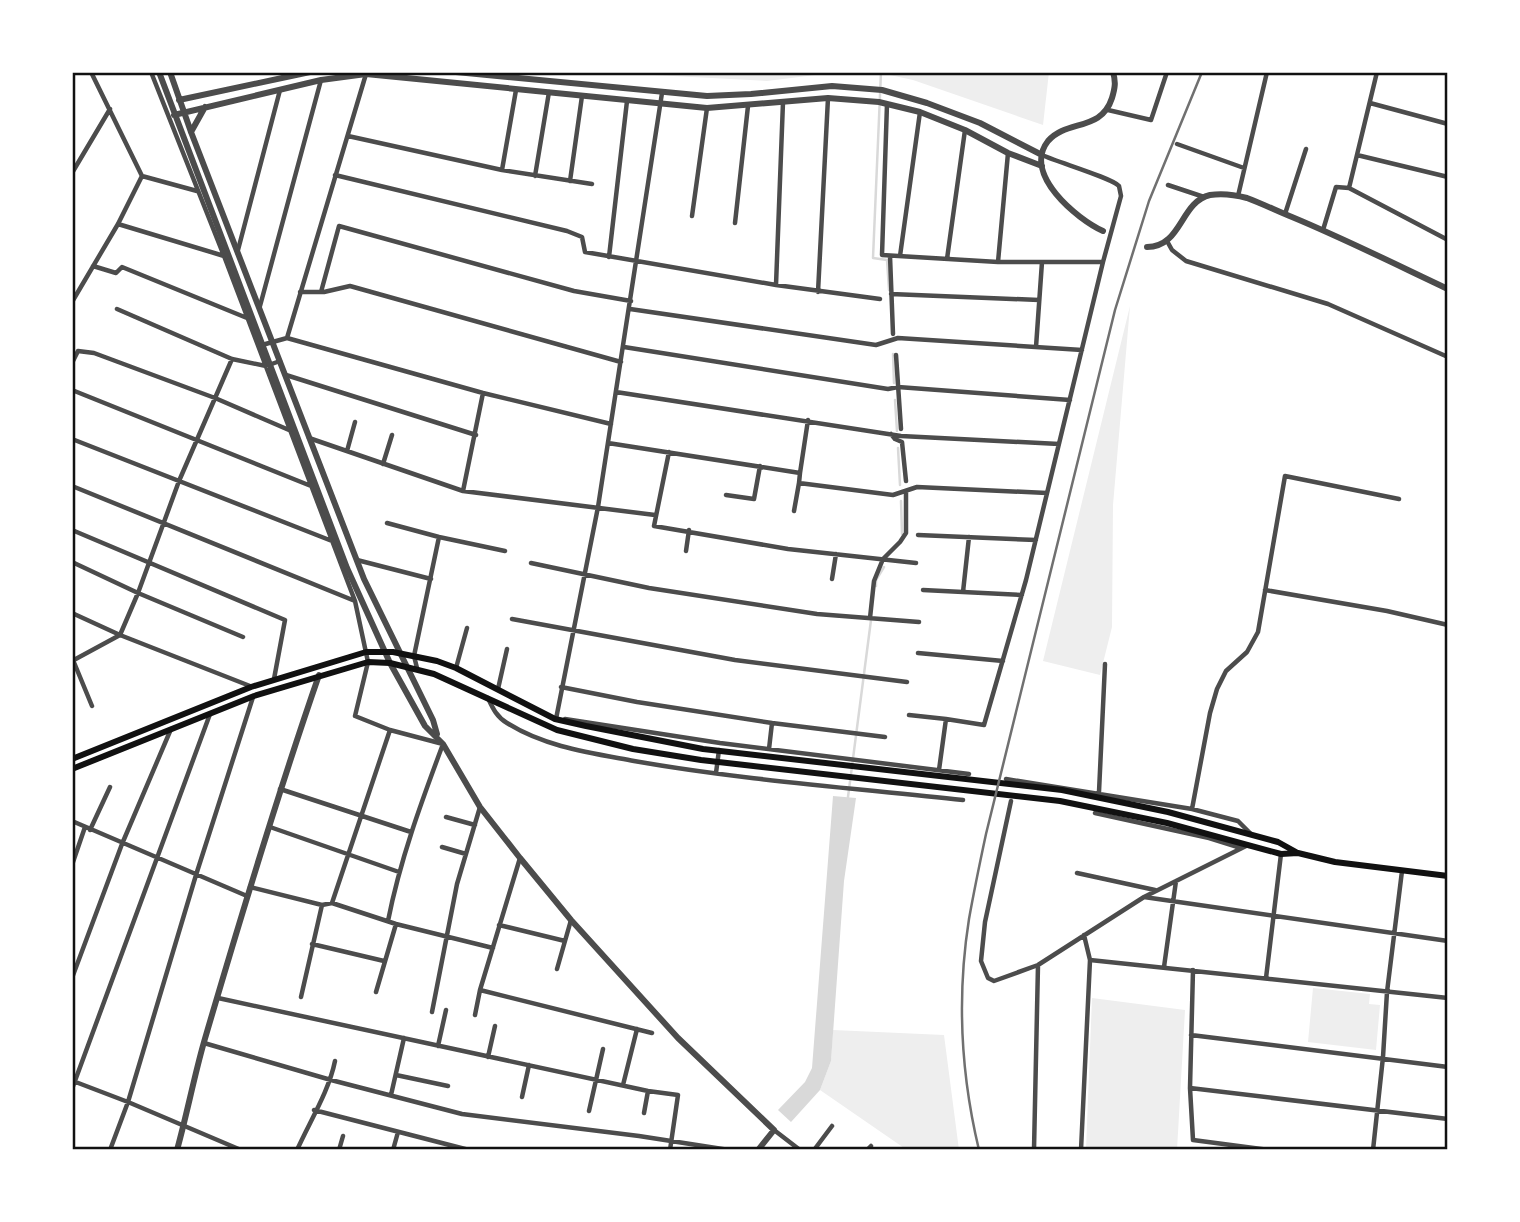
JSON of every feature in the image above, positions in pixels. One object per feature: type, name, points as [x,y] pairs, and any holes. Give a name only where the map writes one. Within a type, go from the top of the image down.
[{"type":"main road","points":[[72,759],[274,679],[366,652],[385,651],[456,668],[555,719],[704,749],[1062,790],[1168,812],[1278,842],[1298,853],[1335,862],[1448,876]]},
{"type":"main road","points":[[72,769],[254,696],[368,662],[390,663],[417,668],[488,697],[557,730],[633,749],[701,760],[1060,801],[1167,823],[1246,847],[1281,854],[1298,853]]},
{"type":"street","points":[[72,74],[78,72]]},
{"type":"street","points":[[91,72],[142,176],[197,191]]},
{"type":"street","points":[[151,72],[167,103]]},
{"type":"street","points":[[159,72],[197,191],[260,346]]},
{"type":"street","points":[[170,72],[356,560],[433,720],[437,736]]},
{"type":"street","points":[[167,103],[310,72]]},
{"type":"street","points":[[456,72],[707,96],[832,86],[879,89],[927,103],[980,124],[1042,155],[1112,180],[1119,186],[1121,196],[1036,540],[984,725],[909,715]]},
{"type":"street","points":[[1103,231],[1090,225],[1068,208],[1047,180],[1042,166],[1042,155],[1047,143],[1055,135],[1097,119],[1108,110],[1116,84],[1113,72]]},
{"type":"street","points":[[1108,110],[1152,120],[1167,72]]},
{"type":"street","points":[[1238,196],[1267,72]]},
{"type":"street","points":[[1349,188],[1377,72]]},
{"type":"street","points":[[171,116],[321,80],[366,74],[707,108],[828,98],[883,102],[920,112],[1042,166]]},
{"type":"street","points":[[287,338],[366,74]]},
{"type":"street","points":[[260,306],[321,80]]},
{"type":"street","points":[[237,250],[280,90]]},
{"type":"street","points":[[502,170],[516,90]]},
{"type":"street","points":[[535,176],[550,92]]},
{"type":"street","points":[[662,93],[598,507],[555,719],[769,750],[969,774]]},
{"type":"street","points":[[570,181],[582,96]]},
{"type":"street","points":[[818,292],[828,98]]},
{"type":"street","points":[[609,257],[627,101]]},
{"type":"street","points":[[776,285],[783,102]]},
{"type":"street","points":[[883,102],[882,255],[998,262],[1103,262]]},
{"type":"street","points":[[1370,103],[1448,124]]},
{"type":"street","points":[[736,223],[748,106]]},
{"type":"street","points":[[191,132],[205,107]]},
{"type":"street","points":[[72,173],[110,108]]},
{"type":"street","points":[[692,216],[707,108]]},
{"type":"street","points":[[900,256],[920,112]]},
{"type":"street","points":[[171,116],[355,601],[368,662],[355,716],[390,730],[443,744]]},
{"type":"street","points":[[947,259],[965,130]]},
{"type":"street","points":[[348,136],[502,170],[592,184]]},
{"type":"street","points":[[1177,144],[1244,168]]},
{"type":"street","points":[[1285,215],[1306,149]]},
{"type":"street","points":[[998,262],[1008,153]]},
{"type":"street","points":[[1357,155],[1448,175]]},
{"type":"street","points":[[335,175],[567,231],[582,237],[585,252],[818,292],[880,299]]},
{"type":"street","points":[[72,302],[118,224],[142,176]]},
{"type":"street","points":[[1168,185],[1204,197]]},
{"type":"street","points":[[1323,230],[1336,187],[1349,188],[1448,240]]},
{"type":"street","points":[[1147,247],[1156,247],[1167,241],[1196,202],[1204,197],[1222,194],[1238,196],[1323,230],[1448,287]]},
{"type":"street","points":[[118,224],[224,256]]},
{"type":"street","points":[[321,292],[339,226],[574,291],[631,300]]},
{"type":"street","points":[[1167,241],[1172,250],[1186,261],[1328,304],[1448,357]]},
{"type":"street","points":[[891,256],[893,334]]},
{"type":"street","points":[[1035,347],[1042,262]]},
{"type":"street","points":[[93,266],[116,273],[122,267],[247,318]]},
{"type":"street","points":[[300,292],[321,292],[350,286],[621,362]]},
{"type":"street","points":[[891,294],[1039,300]]},
{"type":"street","points":[[117,309],[232,359],[267,366],[280,361]]},
{"type":"street","points":[[630,309],[876,345],[898,338],[1082,350]]},
{"type":"street","points":[[260,346],[287,338],[483,393],[611,424]]},
{"type":"street","points":[[624,347],[888,389],[898,387],[1070,400]]},
{"type":"street","points":[[72,363],[73,355],[78,351],[94,353],[215,398],[290,430]]},
{"type":"street","points":[[896,355],[901,429]]},
{"type":"street","points":[[92,706],[73,660],[120,635],[179,481],[232,359]]},
{"type":"street","points":[[267,366],[342,557],[390,663],[425,726],[443,744],[480,807],[571,920],[678,1038],[774,1130],[797,1148]]},
{"type":"street","points":[[284,375],[476,435]]},
{"type":"street","points":[[72,390],[311,486]]},
{"type":"street","points":[[616,392],[891,434],[1059,444]]},
{"type":"street","points":[[463,491],[483,393]]},
{"type":"street","points":[[794,511],[808,421]]},
{"type":"street","points":[[347,451],[355,422]]},
{"type":"street","points":[[891,434],[902,442],[906,481]]},
{"type":"street","points":[[383,464],[392,435]]},
{"type":"street","points":[[308,437],[463,491],[655,514]]},
{"type":"street","points":[[72,439],[331,541]]},
{"type":"street","points":[[608,443],[800,472]]},
{"type":"street","points":[[669,452],[654,526],[788,548],[916,563]]},
{"type":"street","points":[[726,495],[754,499],[760,466]]},
{"type":"street","points":[[1192,809],[1210,713],[1217,690],[1226,671],[1247,652],[1258,632],[1285,476],[1399,499]]},
{"type":"street","points":[[799,483],[893,495],[917,487],[1046,493]]},
{"type":"street","points":[[72,486],[355,601]]},
{"type":"street","points":[[870,618],[874,581],[883,559],[901,542],[906,533],[906,491]]},
{"type":"street","points":[[387,523],[505,551]]},
{"type":"street","points":[[72,530],[285,620],[274,679]]},
{"type":"street","points":[[686,551],[689,530]]},
{"type":"street","points":[[918,535],[1036,540]]},
{"type":"street","points":[[417,668],[414,656],[439,537]]},
{"type":"street","points":[[963,592],[969,537]]},
{"type":"street","points":[[832,579],[836,554]]},
{"type":"street","points":[[356,560],[431,579]]},
{"type":"street","points":[[72,562],[243,637]]},
{"type":"street","points":[[531,563],[649,588],[817,614],[919,622]]},
{"type":"street","points":[[923,590],[1022,595]]},
{"type":"street","points":[[1265,590],[1387,611],[1448,625]]},
{"type":"street","points":[[72,613],[251,687]]},
{"type":"street","points":[[512,619],[736,660],[867,679],[907,682]]},
{"type":"street","points":[[456,668],[467,628]]},
{"type":"street","points":[[498,689],[507,649]]},
{"type":"street","points":[[918,653],[1003,661]]},
{"type":"street","points":[[1099,792],[1105,664]]},
{"type":"street","points":[[177,1150],[204,1043],[247,896],[319,675]]},
{"type":"street","points":[[561,687],[661,707],[885,737]]},
{"type":"street","points":[[110,1150],[128,1102],[196,875],[254,696]]},
{"type":"street","points":[[488,697],[495,713],[506,723],[561,746],[684,770],[963,800]]},
{"type":"street","points":[[72,1088],[211,713]]},
{"type":"street","points":[[939,770],[946,719]]},
{"type":"street","points":[[769,750],[772,723]]},
{"type":"street","points":[[72,978],[122,844],[171,729]]},
{"type":"street","points":[[332,903],[390,730]]},
{"type":"street","points":[[716,773],[720,743]]},
{"type":"street","points":[[388,921],[398,872],[443,744]]},
{"type":"street","points":[[902,793],[906,767]]},
{"type":"street","points":[[1006,779],[1192,809],[1238,821],[1253,835]]},
{"type":"street","points":[[72,865],[87,828],[110,787]]},
{"type":"street","points":[[280,789],[411,832]]},
{"type":"street","points":[[1011,801],[985,922],[981,961],[988,978],[994,981],[1038,965],[1144,897],[1246,847]]},
{"type":"street","points":[[432,1012],[446,936],[480,807]]},
{"type":"street","points":[[1095,813],[1246,847]]},
{"type":"street","points":[[446,817],[475,825]]},
{"type":"street","points":[[72,821],[247,896]]},
{"type":"street","points":[[270,827],[398,872]]},
{"type":"street","points":[[442,848],[466,854]]},
{"type":"street","points":[[1266,978],[1281,854]]},
{"type":"street","points":[[475,1016],[480,990],[520,858]]},
{"type":"street","points":[[1373,1150],[1387,992],[1402,871]]},
{"type":"street","points":[[1077,873],[1156,891]]},
{"type":"street","points":[[1164,967],[1177,880]]},
{"type":"street","points":[[250,887],[322,905],[332,903],[396,924],[493,948]]},
{"type":"street","points":[[1144,897],[1448,941]]},
{"type":"street","points":[[301,997],[322,905]]},
{"type":"street","points":[[557,969],[571,920]]},
{"type":"street","points":[[376,992],[396,924]]},
{"type":"street","points":[[499,925],[565,941]]},
{"type":"street","points":[[1081,1150],[1090,960],[1084,935]]},
{"type":"street","points":[[312,944],[384,961]]},
{"type":"street","points":[[1090,960],[1448,998]]},
{"type":"street","points":[[1034,1150],[1038,965]]},
{"type":"street","points":[[1192,970],[1190,1088],[1193,1140],[1230,1148],[1269,1150]]},
{"type":"street","points":[[480,990],[652,1033]]},
{"type":"street","points":[[218,998],[648,1091],[678,1095],[670,1150]]},
{"type":"street","points":[[438,1046],[446,1010]]},
{"type":"street","points":[[488,1056],[495,1026]]},
{"type":"street","points":[[622,1085],[638,1029]]},
{"type":"street","points":[[1191,1035],[1448,1067]]},
{"type":"street","points":[[391,1096],[404,1038]]},
{"type":"street","points":[[204,1043],[462,1114],[729,1150]]},
{"type":"street","points":[[589,1111],[603,1049]]},
{"type":"street","points":[[297,1150],[314,1110],[331,1080],[335,1061]]},
{"type":"street","points":[[522,1097],[529,1065]]},
{"type":"street","points":[[396,1075],[448,1086]]},
{"type":"street","points":[[73,1082],[241,1150]]},
{"type":"street","points":[[1190,1088],[1448,1119]]},
{"type":"street","points":[[644,1112],[648,1091]]},
{"type":"street","points":[[314,1110],[469,1150]]},
{"type":"street","points":[[814,1150],[832,1126]]},
{"type":"street","points":[[758,1150],[774,1130]]},
{"type":"street","points":[[393,1150],[398,1132]]},
{"type":"street","points":[[339,1150],[343,1136]]},
{"type":"shaded area","points":[[597,72],[839,72],[767,81]]},
{"type":"shaded area","points":[[876,72],[1049,72],[1043,125],[913,80]]},
{"type":"shaded area","points":[[1130,306],[1113,505],[1112,627],[1100,675],[1043,661]]},
{"type":"shaded area","points":[[833,796],[856,798],[844,881],[831,1061],[820,1090],[791,1122],[778,1110],[805,1082],[812,1068]]},
{"type":"shaded area","points":[[1313,988],[1370,994],[1369,1004],[1380,1005],[1376,1050],[1308,1042]]},
{"type":"shaded area","points":[[1092,998],[1185,1010],[1177,1150],[1086,1150]]},
{"type":"shaded area","points":[[833,1030],[944,1035],[959,1150],[907,1150],[820,1090],[831,1061]]},
{"type":"waterway","points":[[881,72],[873,258],[887,260],[889,290]]},
{"type":"waterway","points":[[893,354],[894,383]]},
{"type":"waterway","points":[[895,400],[897,431]]},
{"type":"waterway","points":[[898,448],[900,485]]},
{"type":"waterway","points":[[901,501],[902,534]]},
{"type":"waterway","points":[[876,586],[876,580],[884,567]]},
{"type":"waterway","points":[[848,797],[871,620]]},
{"type":"railway","points":[[979,1150],[968,1093],[962,1006],[965,948],[979,866],[1115,310],[1149,201],[1202,72]]}]
